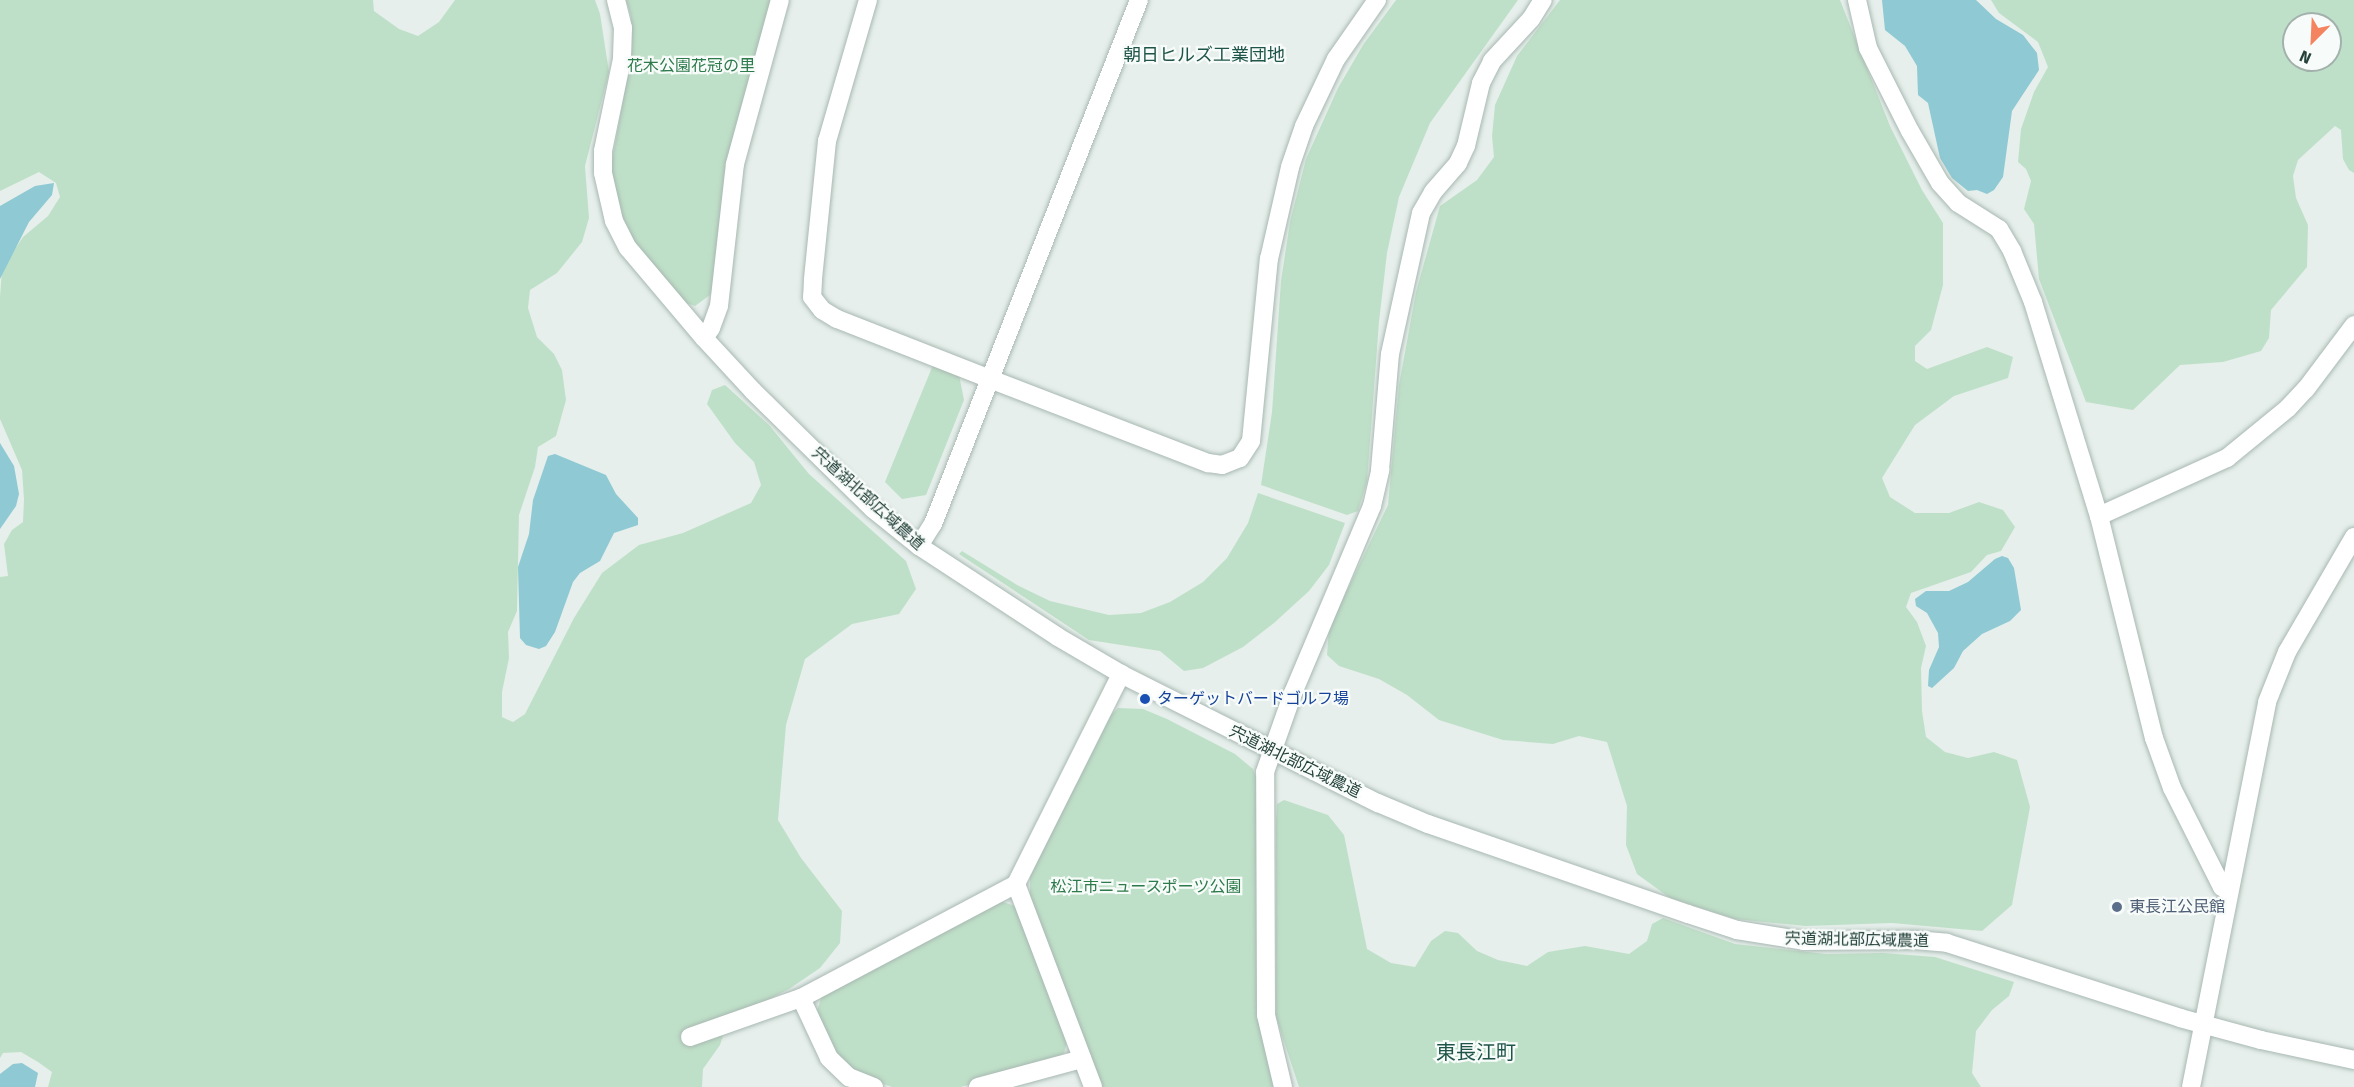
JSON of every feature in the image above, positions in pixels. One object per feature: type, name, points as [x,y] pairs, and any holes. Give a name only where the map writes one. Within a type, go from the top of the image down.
[{"type":"street","name":"宍道湖北部広域農道","points":[[616,0],[623,28],[622,59],[603,151],[605,195],[614,221],[628,248],[704,338],[823,462],[919,546],[1003,603],[1121,674],[1274,752],[1428,824],[1737,930],[1804,941],[1915,940],[1947,943],[2204,1024],[2354,1060]]},
{"type":"street","points":[[704,338],[711,328],[719,306],[735,164],[780,0]]},
{"type":"street","points":[[868,0],[827,141],[812,297],[822,310],[837,319],[1215,465],[1228,464],[1240,458],[1251,441],[1269,259],[1290,167],[1304,126],[1336,59],[1377,0]]},
{"type":"street","points":[[919,546],[933,524],[1138,0]]},
{"type":"street","points":[[1283,1087],[1266,1015],[1265,772],[1274,752],[1293,693],[1371,506],[1380,470],[1390,354],[1420,213],[1433,192],[1458,164],[1466,146],[1481,83],[1492,61],[1530,20],[1543,0]]},
{"type":"street","points":[[1857,0],[1868,48],[1910,131],[1940,183],[1958,203],[1999,228],[2012,251],[2033,302],[2099,516],[2154,738],[2172,788],[2222,887],[2228,888]]},
{"type":"street","points":[[2099,516],[2227,458],[2288,408],[2307,389],[2354,325]]},
{"type":"street","points":[[2191,1087],[2228,888],[2267,702],[2287,652],[2354,537]]},
{"type":"street","points":[[690,1037],[801,998],[1016,884],[1121,674]]},
{"type":"street","points":[[1016,884],[1093,1087]]},
{"type":"street","points":[[801,998],[829,1058],[849,1077],[874,1087]]},
{"type":"street","points":[[978,1087],[1082,1059]]},
{"type":"green space","points":[[0,0],[373,0],[374,11],[399,29],[418,36],[439,22],[455,0],[595,0],[600,14],[609,72],[585,166],[589,218],[582,242],[557,273],[530,290],[528,308],[537,337],[554,354],[562,370],[566,400],[556,436],[538,447],[535,467],[519,515],[517,611],[508,632],[509,658],[502,692],[502,717],[513,722],[525,714],[574,618],[602,573],[639,545],[683,533],[751,503],[761,485],[754,462],[735,443],[707,404],[712,390],[725,385],[769,425],[809,474],[906,561],[916,589],[899,614],[852,624],[805,659],[786,725],[778,820],[801,858],[842,911],[840,943],[820,968],[789,989],[728,1020],[720,1045],[703,1069],[702,1087],[48,1087],[52,1072],[38,1062],[21,1052],[3,1053],[0,1058],[0,577],[8,576],[4,544],[12,530],[23,522],[24,499],[22,470],[0,419],[0,297],[2,269],[23,237],[48,216],[60,197],[56,183],[39,172],[0,191]]},
{"type":"green space","name":"花木公園花冠の里","points":[[626,0],[772,0],[714,292],[695,306],[683,302],[636,245],[623,223],[613,193],[611,167],[632,50],[631,16]]},
{"type":"green space","points":[[1396,0],[1518,0],[1430,123],[1399,197],[1387,253],[1379,322],[1367,481],[1358,511],[1347,515],[1261,485],[1272,412],[1281,281],[1290,222],[1306,159],[1338,88],[1363,45]]},
{"type":"green space","points":[[1560,0],[1840,0],[1890,126],[1922,190],[1943,223],[1943,285],[1931,330],[1915,346],[1915,361],[1927,369],[1987,347],[2013,357],[2008,378],[1954,396],[1915,425],[1882,478],[1890,497],[1915,513],[1949,513],[1979,502],[2003,510],[2015,527],[2001,551],[1987,555],[1971,572],[1911,593],[1906,607],[1917,622],[1926,646],[1921,668],[1922,711],[1926,737],[1945,752],[1968,758],[1994,752],[2017,760],[2030,807],[2012,905],[1982,931],[1892,923],[1806,926],[1735,919],[1670,898],[1637,874],[1626,845],[1627,806],[1607,742],[1579,736],[1553,744],[1503,740],[1439,720],[1407,695],[1379,679],[1339,666],[1327,655],[1329,628],[1388,505],[1399,385],[1416,292],[1440,206],[1477,180],[1494,157],[1492,136],[1495,105],[1517,56]]},
{"type":"green space","points":[[1991,0],[2354,0],[2354,173],[2349,170],[2343,159],[2341,130],[2335,126],[2298,160],[2293,176],[2296,198],[2308,225],[2307,267],[2271,310],[2269,338],[2261,351],[2223,362],[2180,365],[2133,410],[2086,402],[2039,279],[2034,224],[2024,209],[2031,181],[2026,169],[2018,162],[2021,129],[2034,92],[2048,67],[2038,42],[1999,13]]},
{"type":"green space","points":[[933,365],[959,375],[964,400],[926,495],[902,499],[885,482]]},
{"type":"green space","points":[[1258,493],[1345,523],[1329,565],[1309,591],[1243,647],[1203,668],[1184,671],[1160,651],[1089,640],[959,554],[962,551],[1019,586],[1050,601],[1109,615],[1141,613],[1170,602],[1203,582],[1227,558],[1248,523]]},
{"type":"green space","name":"松江市ニュースポーツ公園","points":[[1118,708],[1143,709],[1167,719],[1235,754],[1253,769],[1257,780],[1277,1087],[1101,1087],[1030,896],[1030,873],[1104,722]]},
{"type":"green space","points":[[1284,800],[1328,815],[1344,835],[1367,949],[1391,963],[1415,967],[1431,941],[1445,931],[1458,933],[1477,951],[1498,960],[1527,966],[1548,952],[1585,946],[1629,954],[1647,941],[1652,924],[1663,918],[1735,944],[1826,954],[1883,953],[1935,957],[2014,982],[2009,996],[1992,1010],[1976,1031],[1972,1073],[1981,1087],[1299,1087],[1276,1017],[1276,819],[1277,804]]},
{"type":"green space","name":"松江市ニュースポーツ公園","points":[[998,900],[1017,907],[1067,1042],[1064,1053],[1058,1059],[961,1087],[892,1087],[862,1077],[834,1053],[817,1011],[823,992]]},
{"type":"water","points":[[1882,0],[1976,0],[1996,19],[2023,35],[2037,53],[2039,70],[2012,111],[2003,177],[1994,190],[1987,194],[1977,190],[1968,191],[1952,178],[1940,158],[1928,103],[1918,95],[1917,66],[1905,46],[1885,30]]},
{"type":"water","points":[[54,183],[52,195],[29,222],[0,279],[0,206],[35,186]]},
{"type":"water","points":[[0,443],[14,466],[19,494],[16,506],[0,529]]},
{"type":"water","points":[[555,454],[606,475],[616,494],[638,518],[638,525],[614,533],[600,561],[580,573],[573,582],[555,632],[546,646],[539,649],[526,645],[520,638],[518,567],[529,534],[533,500],[548,456]]},
{"type":"water","points":[[2002,556],[2008,558],[2014,568],[2021,610],[2010,621],[1982,634],[1963,651],[1954,668],[1932,688],[1928,686],[1929,670],[1939,647],[1938,633],[1927,613],[1916,606],[1915,599],[1926,591],[1949,591],[1968,582],[1995,559]]},
{"type":"water","points":[[22,1063],[38,1073],[35,1087],[0,1087],[0,1074],[13,1064]]},
{"type":"place","name":"ターゲットバードゴルフ場","points":[[1145,699]]},
{"type":"place","name":"東長江公民館","points":[[2117,907]]},
{"type":"district","name":"朝日ヒルズ工業団地","points":[[1204,55]]},
{"type":"district","name":"東長江町","points":[[1476,1052]]}]
